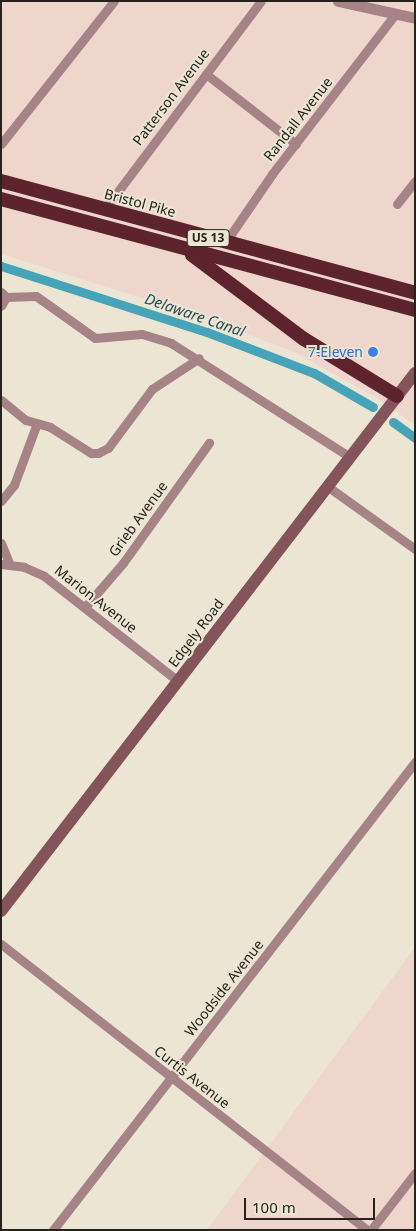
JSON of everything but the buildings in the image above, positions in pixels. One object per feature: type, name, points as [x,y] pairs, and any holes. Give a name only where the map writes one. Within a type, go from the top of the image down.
[{"type":"highway","name":"Bristol Pike","points":[[1,181],[415,293]]},
{"type":"highway","name":"US 13","points":[[1,199],[415,310]]},
{"type":"highway","points":[[182,248],[304,339],[397,396]]},
{"type":"main road","name":"Edgely Road","points":[[1,911],[415,373]]},
{"type":"street","points":[[1,144],[114,1]]},
{"type":"street","name":"Patterson Avenue","points":[[104,210],[261,1]]},
{"type":"street","points":[[338,1],[415,18]]},
{"type":"street","name":"Randall Avenue","points":[[225,243],[296,144],[395,14]]},
{"type":"street","points":[[206,74],[296,144]]},
{"type":"street","points":[[397,204],[415,182]]},
{"type":"street","points":[[1,306],[4,295],[36,296],[95,338],[142,334],[171,343],[199,358],[350,457]]},
{"type":"street","points":[[1,400],[26,420],[60,432],[91,453],[103,451],[152,389],[199,358]]},
{"type":"street","points":[[1,501],[14,485],[37,423]]},
{"type":"street","name":"Grieb Avenue","points":[[86,608],[123,563],[209,443]]},
{"type":"street","points":[[327,486],[415,549]]},
{"type":"street","name":"Marion Avenue","points":[[1,543],[5,563],[44,576],[178,681]]},
{"type":"street","name":"Woodside Avenue","points":[[53,1230],[415,762]]},
{"type":"street","name":"Curtis Avenue","points":[[1,944],[367,1230]]},
{"type":"street","points":[[371,1230],[415,1173]]},
{"type":"shaded area","points":[[1,1],[415,1],[415,425],[375,397],[294,352],[209,319],[1,254]]},
{"type":"shaded area","points":[[415,947],[415,1230],[207,1230]]},
{"type":"waterway","name":"Delaware Canal","points":[[1,266],[207,332],[314,373],[373,407]]},
{"type":"waterway","name":"Delaware Canal","points":[[393,422],[415,438]]},
{"type":"place","name":"7-Eleven","points":[[373,352]]}]
